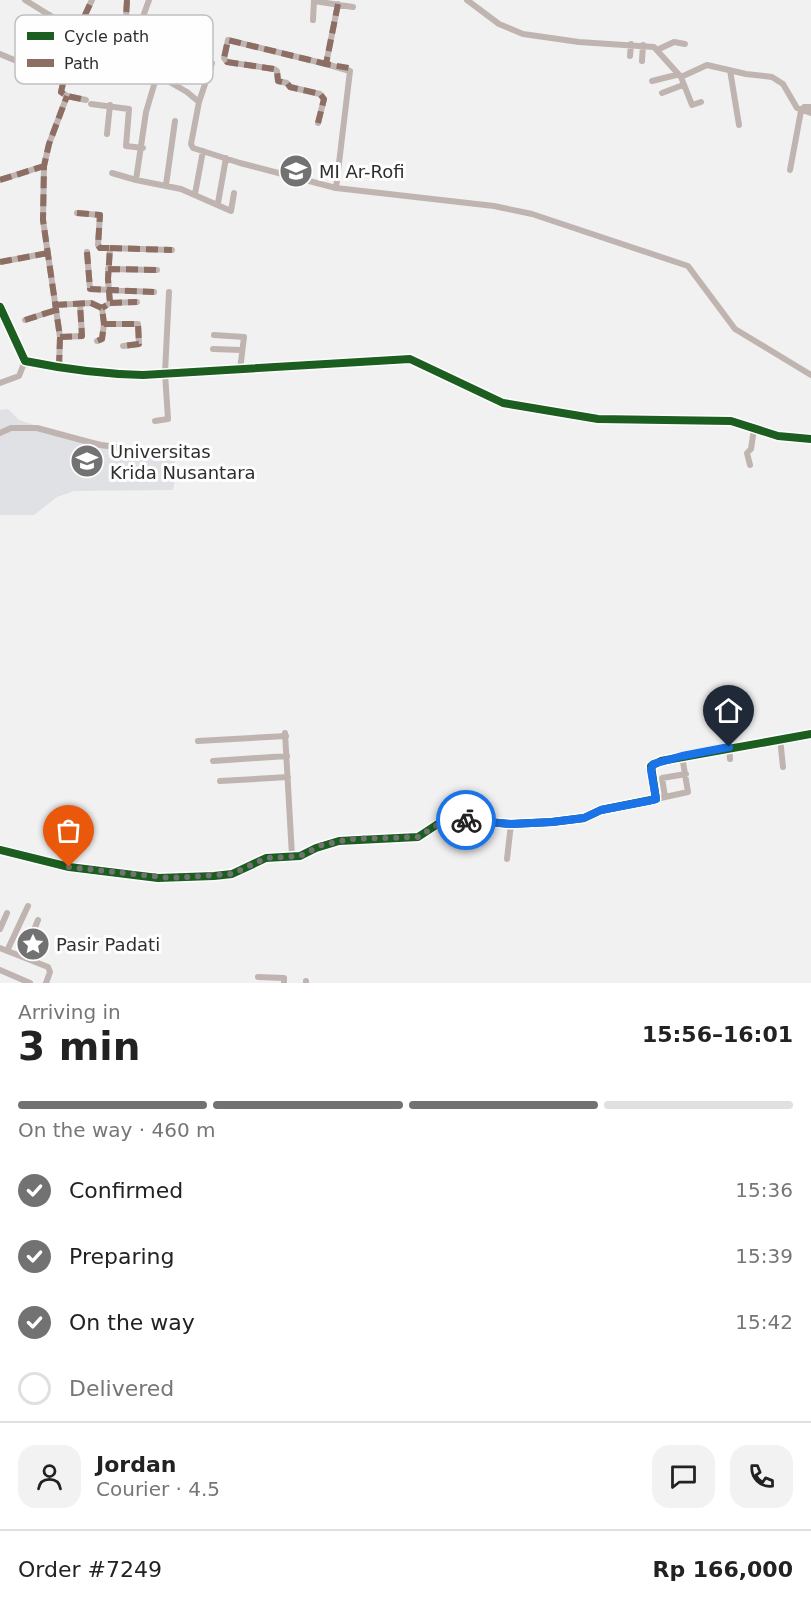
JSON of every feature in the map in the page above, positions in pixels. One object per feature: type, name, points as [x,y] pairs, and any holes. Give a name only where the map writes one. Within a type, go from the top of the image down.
[{"type":"street","points":[[25,0],[50,15]]},
{"type":"street","points":[[84,15],[92,0]]},
{"type":"street","points":[[126,15],[127,0]]},
{"type":"street","points":[[144,15],[149,0]]},
{"type":"street","points":[[313,20],[314,0],[353,7]]},
{"type":"street","points":[[467,0],[499,24],[516,32],[579,42],[643,45],[658,49],[674,42],[685,44]]},
{"type":"street","points":[[326,64],[338,4]]},
{"type":"street","points":[[318,123],[324,99],[320,93],[290,87],[287,82],[278,81],[278,71],[274,69],[227,62],[224,58],[228,40],[350,70],[336,188]]},
{"type":"street","points":[[630,56],[631,44]]},
{"type":"street","points":[[642,61],[643,45]]},
{"type":"street","points":[[658,49],[663,61],[680,79],[692,105],[701,102]]},
{"type":"street","points":[[0,54],[15,60]]},
{"type":"street","points":[[662,93],[680,79],[707,65],[772,76],[780,81],[801,111],[811,113]]},
{"type":"street","points":[[730,70],[739,125]]},
{"type":"street","points":[[695,73],[697,81]]},
{"type":"street","points":[[652,81],[680,79]]},
{"type":"street","points":[[63,84],[61,90],[67,96],[129,109],[126,146],[143,148]]},
{"type":"street","points":[[136,180],[143,148],[146,112],[154,84]]},
{"type":"street","points":[[171,84],[199,102]]},
{"type":"street","points":[[205,84],[191,144],[203,151],[336,188],[494,206],[532,214],[688,266],[735,328],[811,375]]},
{"type":"street","points":[[59,367],[60,337],[43,220],[44,166],[47,150],[67,96]]},
{"type":"street","points":[[107,134],[110,105]]},
{"type":"street","points":[[790,170],[801,111],[804,107],[811,107]]},
{"type":"street","points":[[166,185],[175,121]]},
{"type":"street","points":[[195,195],[203,151]]},
{"type":"street","points":[[218,203],[226,158]]},
{"type":"street","points":[[0,180],[44,166]]},
{"type":"street","points":[[112,173],[166,185],[218,203],[231,210],[234,193]]},
{"type":"street","points":[[77,213],[100,215],[98,245],[100,248],[172,250]]},
{"type":"street","points":[[110,248],[108,269],[110,303]]},
{"type":"street","points":[[87,252],[88,287],[109,291],[154,292]]},
{"type":"street","points":[[0,262],[48,253]]},
{"type":"street","points":[[108,269],[157,270]]},
{"type":"street","points":[[155,421],[168,419],[165,373],[169,292]]},
{"type":"street","points":[[102,308],[110,303],[137,302]]},
{"type":"street","points":[[60,337],[82,336],[80,304]]},
{"type":"street","points":[[25,320],[56,308],[80,304],[94,304],[102,308]]},
{"type":"street","points":[[0,307],[25,361],[20,376],[0,383]]},
{"type":"street","points":[[97,341],[102,339],[104,324],[102,308]]},
{"type":"street","points":[[104,324],[138,324],[139,344],[123,346]]},
{"type":"street","points":[[214,334],[243,336],[240,370]]},
{"type":"street","points":[[213,349],[242,350]]},
{"type":"street","points":[[25,361],[119,374],[240,370],[410,359],[503,403],[591,418],[731,421],[778,436],[811,440]]},
{"type":"street","points":[[0,433],[11,428],[37,428],[100,445],[171,454]]},
{"type":"street","points":[[750,465],[747,453],[751,449],[754,429]]},
{"type":"street","points":[[656,799],[651,766],[661,761],[811,734]]},
{"type":"street","points":[[198,741],[286,735],[292,856]]},
{"type":"street","points":[[780,738],[783,766]]},
{"type":"street","points":[[729,747],[730,759]]},
{"type":"street","points":[[213,761],[286,756]]},
{"type":"street","points":[[0,850],[69,867],[170,878],[232,874],[266,858],[292,856],[350,839],[418,837],[447,819],[511,824],[584,818],[601,810],[688,792],[682,756]]},
{"type":"street","points":[[665,797],[662,778],[686,774]]},
{"type":"street","points":[[220,781],[288,777]]},
{"type":"street","points":[[507,859],[511,824]]},
{"type":"street","points":[[7,951],[28,906]]},
{"type":"street","points":[[0,929],[7,913]]},
{"type":"street","points":[[23,957],[38,920]]},
{"type":"street","points":[[0,948],[50,970],[46,983]]},
{"type":"street","points":[[0,970],[30,983]]},
{"type":"street","points":[[258,977],[284,981]]},
{"type":"shaded area","name":"Universitas Krida Nusantara","points":[[8,409],[19,420],[62,434],[132,447],[174,448],[176,474],[173,490],[74,491],[57,497],[34,515],[0,515],[0,410]]},
{"type":"marked path","points":[[85,15],[92,0]]},
{"type":"marked path","points":[[126,15],[127,0]]},
{"type":"marked path","points":[[338,4],[326,64],[349,68]]},
{"type":"marked path","points":[[318,123],[324,99],[320,94],[290,87],[287,83],[278,81],[277,71],[274,69],[227,62],[224,58],[228,40],[326,64]]},
{"type":"marked path","points":[[63,84],[61,92],[67,96],[86,100]]},
{"type":"marked path","points":[[59,367],[60,337],[43,220],[44,166],[49,144],[67,96]]},
{"type":"marked path","points":[[0,180],[44,166]]},
{"type":"marked path","points":[[77,213],[100,215],[98,245],[100,248],[110,248],[108,279],[110,303],[102,308]]},
{"type":"marked path","points":[[110,248],[172,250]]},
{"type":"marked path","points":[[87,252],[90,289],[154,292]]},
{"type":"marked path","points":[[0,262],[48,253]]},
{"type":"marked path","points":[[108,269],[157,270]]},
{"type":"marked path","points":[[110,303],[137,302]]},
{"type":"marked path","points":[[55,305],[91,303],[102,308],[104,324],[102,339],[97,341]]},
{"type":"marked path","points":[[60,337],[82,336],[80,304]]},
{"type":"marked path","points":[[25,320],[56,310]]},
{"type":"marked path","points":[[104,324],[138,324],[139,344],[123,346]]},
{"type":"cycle path","points":[[0,307],[25,361],[54,366],[143,375],[410,359],[503,403],[598,419],[731,421],[778,436],[811,439]]},
{"type":"cycle path","points":[[0,850],[69,867],[158,878],[232,874],[266,858],[300,856],[339,841],[418,837],[447,818],[511,824],[584,818],[601,810],[656,799],[651,766],[661,761],[811,734]]},
{"type":"way so far","points":[[69,867],[158,878],[232,874],[266,858],[300,856],[322,845],[350,839],[418,837],[447,819],[466,820]]},
{"type":"place","name":"MI Ar-Rofi","points":[[296,171]]},
{"type":"place","name":"Universitas Krida Nusantara","points":[[87,461]]},
{"type":"place","name":"Pasir Padati","points":[[33,944]]},
{"type":"route","points":[[466,820],[511,824],[552,822],[584,818],[601,810],[656,799],[651,770],[653,764],[729,747]]}]
